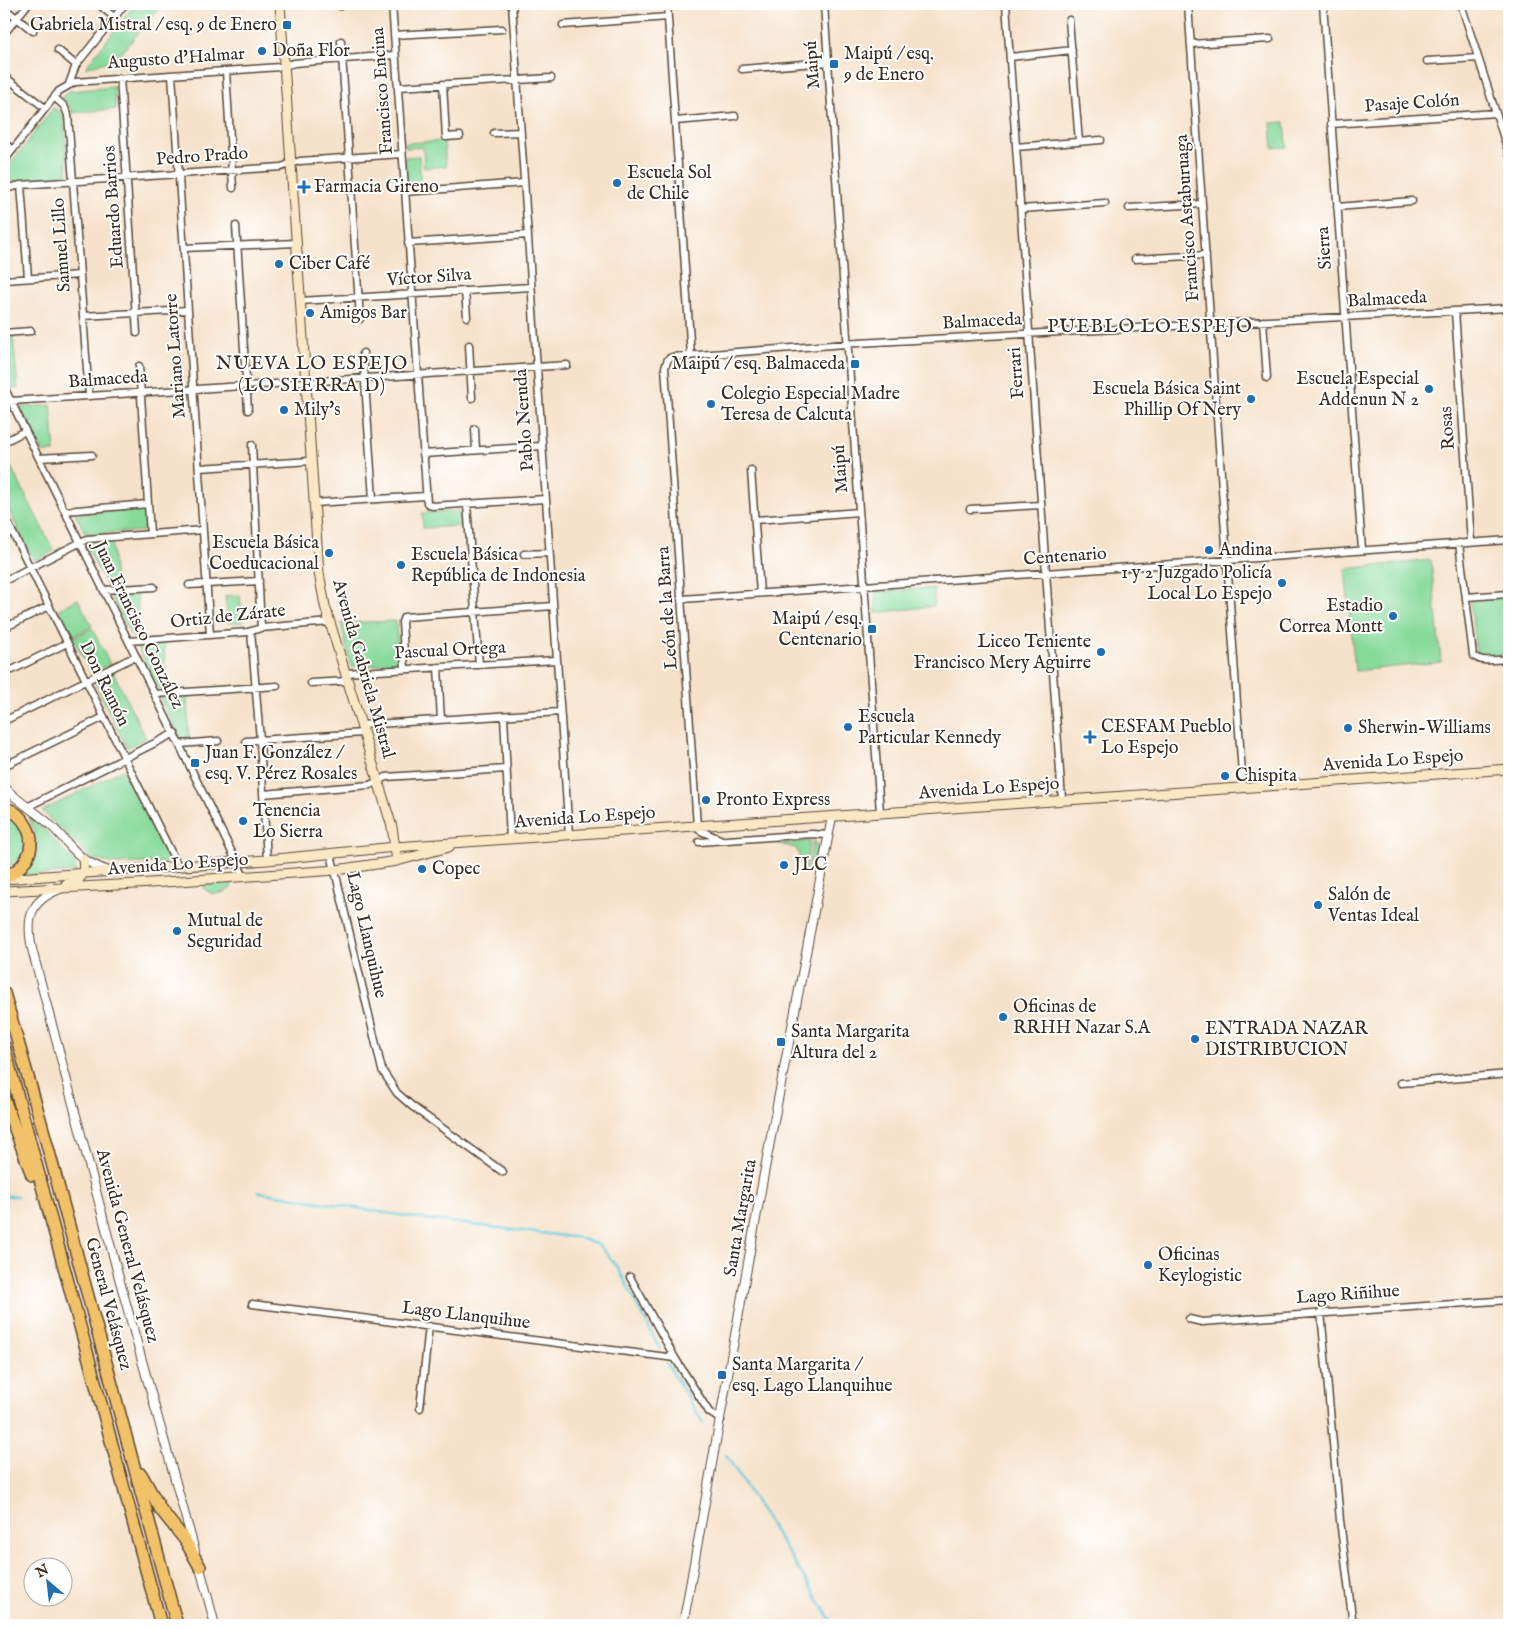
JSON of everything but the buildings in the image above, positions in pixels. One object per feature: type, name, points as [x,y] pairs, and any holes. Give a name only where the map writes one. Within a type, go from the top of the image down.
[{"type":"highway","points":[[4,807],[16,813],[24,820],[31,845],[23,863],[4,879]]},
{"type":"highway","name":"General Velásquez","points":[[4,993],[42,1126],[177,1625]]},
{"type":"highway","name":"General Velásquez","points":[[4,1046],[160,1625]]},
{"type":"highway","points":[[4,1100],[56,1240]]},
{"type":"highway","points":[[128,1445],[140,1473],[155,1500],[185,1540],[200,1567]]},
{"type":"main road","name":"Avenida Gabriela Mistral","points":[[280,4],[320,578],[330,622],[392,827],[397,861]]},
{"type":"main road","name":"Avenida Lo Espejo","points":[[4,879],[267,860],[395,846],[1509,769]]},
{"type":"main road","name":"Avenida Lo Espejo","points":[[4,891],[62,889],[336,870],[397,861],[471,842]]},
{"type":"main road","points":[[37,890],[53,885],[74,883],[84,873],[83,859]]},
{"type":"main road","points":[[129,870],[125,878],[131,884]]},
{"type":"street","points":[[4,34],[28,4]]},
{"type":"street","points":[[98,4],[114,17]]},
{"type":"street","name":"Augusto d'Halmar","points":[[69,84],[76,65],[124,4]]},
{"type":"street","name":"Francisco Encina","points":[[392,4],[426,496],[428,506],[467,504]]},
{"type":"street","name":"Pablo Neruda","points":[[512,4],[569,835]]},
{"type":"street","points":[[667,4],[691,356]]},
{"type":"street","name":"Maipú","points":[[824,4],[880,812]]},
{"type":"street","name":"Ferrari","points":[[1006,4],[1062,800]]},
{"type":"street","name":"Francisco Astaburuaga","points":[[1188,4],[1243,788]]},
{"type":"street","name":"Sierra","points":[[1323,4],[1362,550]]},
{"type":"street","points":[[1460,4],[1509,154]]},
{"type":"street","points":[[4,8],[33,31]]},
{"type":"street","points":[[563,24],[668,17]]},
{"type":"street","points":[[1069,20],[1079,142]]},
{"type":"street","points":[[394,35],[502,29]]},
{"type":"street","points":[[1191,44],[1270,39]]},
{"type":"street","points":[[341,41],[360,319]]},
{"type":"street","points":[[58,50],[76,65]]},
{"type":"street","points":[[1010,57],[1072,50]]},
{"type":"street","name":"Augusto d'Halmar","points":[[4,161],[59,91],[69,84],[81,81],[226,71],[285,66],[294,63],[395,55]]},
{"type":"street","points":[[1427,61],[1478,58]]},
{"type":"street","points":[[742,69],[828,62]]},
{"type":"street","points":[[226,71],[234,188]]},
{"type":"street","name":"Mariano Latorre","points":[[172,74],[210,635]]},
{"type":"street","points":[[4,76],[45,108]]},
{"type":"street","name":"Eduardo Barrios","points":[[120,78],[137,333]]},
{"type":"street","points":[[398,87],[551,78]]},
{"type":"street","points":[[443,84],[446,137],[460,136]]},
{"type":"street","name":"Samuel Lillo","points":[[54,98],[64,106],[68,115],[89,396]]},
{"type":"street","name":"Pasaje Colón","points":[[1331,124],[1496,113]]},
{"type":"street","points":[[675,121],[735,116]]},
{"type":"street","points":[[494,133],[520,132]]},
{"type":"street","points":[[1016,147],[1101,140]]},
{"type":"street","points":[[4,143],[12,150]]},
{"type":"street","name":"Pedro Prado","points":[[4,189],[21,184],[281,167],[300,161],[402,154]]},
{"type":"street","points":[[405,192],[524,183]]},
{"type":"street","points":[[21,184],[28,278]]},
{"type":"street","points":[[1337,207],[1412,201]]},
{"type":"street","points":[[1021,209],[1105,203]]},
{"type":"street","points":[[1129,208],[1202,204]]},
{"type":"street","points":[[236,226],[248,410]]},
{"type":"street","points":[[408,243],[527,235]]},
{"type":"street","points":[[184,248],[296,243]]},
{"type":"street","points":[[1135,259],[1206,255]]},
{"type":"street","points":[[4,280],[80,275]]},
{"type":"street","name":"Víctor Silva","points":[[300,302],[530,287]]},
{"type":"street","points":[[465,291],[467,317]]},
{"type":"street","name":"Balmaceda","points":[[668,359],[672,357],[848,344],[1509,308]]},
{"type":"street","points":[[83,316],[188,310]]},
{"type":"street","name":"Rosas","points":[[1455,311],[1471,542]]},
{"type":"street","points":[[1263,321],[1267,378]]},
{"type":"street","points":[[4,333],[31,331]]},
{"type":"street","points":[[469,345],[472,398]]},
{"type":"street","points":[[363,353],[373,499]]},
{"type":"street","name":"León de la Barra","points":[[668,359],[665,366],[697,826]]},
{"type":"street","name":"Balmaceda","points":[[10,401],[567,365]]},
{"type":"street","points":[[139,366],[150,534]]},
{"type":"street","name":"Juan Francisco González","points":[[4,387],[244,877]]},
{"type":"street","points":[[475,429],[476,450]]},
{"type":"street","points":[[4,442],[25,431]]},
{"type":"street","points":[[252,445],[261,628]]},
{"type":"street","points":[[423,454],[541,446]]},
{"type":"street","points":[[39,458],[92,455]]},
{"type":"street","points":[[199,468],[311,462]]},
{"type":"street","points":[[751,470],[760,594]]},
{"type":"street","points":[[314,503],[426,496]]},
{"type":"street","points":[[479,665],[467,504],[545,499]]},
{"type":"street","points":[[65,511],[148,504]]},
{"type":"street","points":[[970,509],[1041,505]]},
{"type":"street","points":[[755,520],[859,512]]},
{"type":"street","name":"Don Ramón","points":[[4,515],[178,866]]},
{"type":"street","points":[[4,581],[87,539],[203,530]]},
{"type":"street","points":[[4,535],[12,531]]},
{"type":"street","name":"Centenario","points":[[682,599],[1509,540]]},
{"type":"street","points":[[1459,543],[1473,653],[1476,658],[1481,660],[1509,659]]},
{"type":"street","points":[[524,554],[549,553]]},
{"type":"street","points":[[189,585],[259,580]]},
{"type":"street","points":[[104,590],[154,587]]},
{"type":"street","points":[[1466,597],[1509,594]]},
{"type":"street","points":[[4,628],[49,606]]},
{"type":"street","points":[[405,669],[402,622],[404,618],[553,606]]},
{"type":"street","name":"Ortiz de Zárate","points":[[129,641],[210,635],[330,622]]},
{"type":"street","points":[[251,631],[267,860]]},
{"type":"street","points":[[4,674],[67,643]]},
{"type":"street","points":[[4,721],[136,656]]},
{"type":"street","name":"Pascual Ortega","points":[[311,683],[405,669],[556,660]]},
{"type":"street","points":[[438,667],[440,720]]},
{"type":"street","points":[[155,694],[277,686]]},
{"type":"street","points":[[246,741],[440,720],[560,712]]},
{"type":"street","points":[[504,716],[510,839]]},
{"type":"street","points":[[4,766],[104,717]]},
{"type":"street","points":[[27,807],[175,733]]},
{"type":"street","points":[[180,744],[218,742]]},
{"type":"street","points":[[263,794],[370,785],[386,777],[506,769]]},
{"type":"street","points":[[4,786],[12,795],[46,821],[70,848],[83,859],[109,871]]},
{"type":"street","name":"Santa Margarita","points":[[683,1625],[767,1158],[832,817]]},
{"type":"street","points":[[697,826],[702,831],[722,840]]},
{"type":"street","points":[[699,842],[828,834]]},
{"type":"street","name":"Lago Llanquihue","points":[[331,854],[382,1070],[397,1093],[413,1108],[504,1172]]},
{"type":"street","name":"Avenida General Velásquez","points":[[62,889],[44,897],[32,913],[28,926],[32,949],[119,1278],[215,1625]]},
{"type":"street","points":[[1402,1083],[1509,1074]]},
{"type":"street","points":[[630,1277],[675,1358],[709,1412],[721,1420]]},
{"type":"street","name":"Lago Riñihue","points":[[1189,1319],[1202,1322],[1509,1300]]},
{"type":"street","name":"Lago Llanquihue","points":[[252,1304],[675,1358]]},
{"type":"street","points":[[1321,1312],[1340,1520],[1353,1625]]},
{"type":"street","points":[[420,1408],[429,1326]]},
{"type":"green space","points":[[135,4],[163,4],[116,59],[85,68]]},
{"type":"green space","points":[[114,87],[116,109],[71,113],[71,107],[61,99],[68,91]]},
{"type":"green space","points":[[54,107],[64,116],[68,179],[22,181],[4,187],[4,172]]},
{"type":"green space","points":[[1285,122],[1287,147],[1273,148],[1271,123]]},
{"type":"green space","points":[[444,141],[446,166],[424,168],[423,147],[406,148],[406,143]]},
{"type":"green space","points":[[419,156],[421,187],[407,188],[405,157]]},
{"type":"green space","points":[[13,335],[18,389],[12,388],[4,372],[4,336]]},
{"type":"green space","points":[[51,405],[55,452],[43,452],[20,407]]},
{"type":"green space","points":[[4,453],[54,551],[34,561],[4,501]]},
{"type":"green space","points":[[144,508],[147,531],[86,534],[75,514]]},
{"type":"green space","points":[[461,511],[462,526],[423,528],[422,513]]},
{"type":"green space","points":[[112,540],[115,587],[107,587],[84,542]]},
{"type":"green space","name":"Estadio Correa Montt","points":[[1431,560],[1441,662],[1355,671],[1345,569]]},
{"type":"green space","points":[[934,588],[934,606],[876,613],[875,592]]},
{"type":"green space","points":[[137,590],[139,637],[132,637],[109,592]]},
{"type":"green space","points":[[240,595],[243,622],[228,623],[225,596]]},
{"type":"green space","points":[[1509,597],[1509,655],[1481,656],[1476,652],[1470,600]]},
{"type":"green space","points":[[78,599],[92,626],[73,636],[59,609]]},
{"type":"green space","points":[[396,621],[399,663],[351,667],[341,623]]},
{"type":"green space","points":[[92,628],[110,664],[91,673],[73,638]]},
{"type":"green space","points":[[164,643],[166,689],[159,690],[136,644]]},
{"type":"green space","points":[[113,672],[146,738],[127,748],[94,681]]},
{"type":"green space","points":[[187,694],[189,740],[182,741],[159,696]]},
{"type":"green space","points":[[122,770],[169,862],[114,864],[92,859],[42,811]]},
{"type":"green space","points":[[4,813],[18,823],[25,840],[22,855],[4,872]]},
{"type":"green space","points":[[28,817],[40,825],[75,863],[76,872],[19,876],[32,863],[37,849],[37,841]]},
{"type":"green space","points":[[813,840],[817,848],[817,855],[815,866],[808,871]]},
{"type":"green space","points":[[810,841],[805,872],[796,848],[778,844]]},
{"type":"green space","points":[[229,882],[232,884],[231,888],[221,893],[210,893],[204,888],[206,883]]},
{"type":"waterway","points":[[259,1192],[417,1218],[580,1238],[600,1246],[618,1268],[660,1349]]},
{"type":"waterway","points":[[4,1196],[17,1196]]},
{"type":"waterway","points":[[667,1363],[703,1423]]},
{"type":"waterway","points":[[726,1455],[834,1625]]},
{"type":"place","name":"Gabriela Mistral / esq. 9 de Enero","points":[[287,25]]},
{"type":"place","name":"Doña Flor","points":[[262,51]]},
{"type":"place","name":"Maipú / esq. 9 de Enero","points":[[834,64]]},
{"type":"place","name":"Escuela Sol de Chile","points":[[617,183]]},
{"type":"place","name":"Farmacia Gireno","points":[[304,187]]},
{"type":"place","name":"Ciber Café","points":[[279,264]]},
{"type":"place","name":"Amigos Bar","points":[[310,313]]},
{"type":"place","name":"Maipú / esq. Balmaceda","points":[[855,364]]},
{"type":"place","name":"Escuela Especial Addenun N 2","points":[[1429,389]]},
{"type":"place","name":"Escuela Básica Saint Phillip Of Nery","points":[[1251,399]]},
{"type":"place","name":"Colegio Especial Madre Teresa de Calcuta","points":[[711,404]]},
{"type":"place","name":"Mily's","points":[[284,410]]},
{"type":"place","name":"Andina","points":[[1209,550]]},
{"type":"place","name":"Escuela Básica Coeducacional","points":[[329,553]]},
{"type":"place","name":"Escuela Básica República de Indonesia","points":[[401,565]]},
{"type":"place","name":"1 y 2 Juzgado Policía Local Lo Espejo","points":[[1282,583]]},
{"type":"place","name":"Estadio Correa Montt","points":[[1393,616]]},
{"type":"place","name":"Maipú / esq. Centenario","points":[[872,629]]},
{"type":"place","name":"Liceo Teniente Francisco Mery Aguirre","points":[[1101,652]]},
{"type":"place","name":"Escuela Particular Kennedy","points":[[848,727]]},
{"type":"place","name":"Sherwin-Williams","points":[[1348,728]]},
{"type":"place","name":"CESFAM Pueblo Lo Espejo","points":[[1090,737]]},
{"type":"place","name":"Juan F. González / esq. V. Pérez Rosales","points":[[195,763]]},
{"type":"place","name":"Chispita","points":[[1225,776]]},
{"type":"place","name":"Pronto Express","points":[[706,800]]},
{"type":"place","name":"Tenencia Lo Sierra","points":[[243,821]]},
{"type":"place","name":"JLC","points":[[784,865]]},
{"type":"place","name":"Copec","points":[[422,869]]},
{"type":"place","name":"Salón de Ventas Ideal","points":[[1318,905]]},
{"type":"place","name":"Mutual de Seguridad","points":[[177,931]]},
{"type":"place","name":"Oficinas de RRHH Nazar S.A","points":[[1003,1017]]},
{"type":"place","name":"ENTRADA NAZAR DISTRIBUCION","points":[[1195,1039]]},
{"type":"place","name":"Santa Margarita Altura del 2","points":[[781,1042]]},
{"type":"place","name":"Oficinas Keylogistic","points":[[1148,1265]]},
{"type":"place","name":"Santa Margarita / esq. Lago Llanquihue","points":[[722,1375]]},
{"type":"district","name":"PUEBLO LO ESPEJO","points":[[1150,327]]},
{"type":"district","name":"NUEVA LO ESPEJO (LO SIERRA D)","points":[[312,375]]}]
